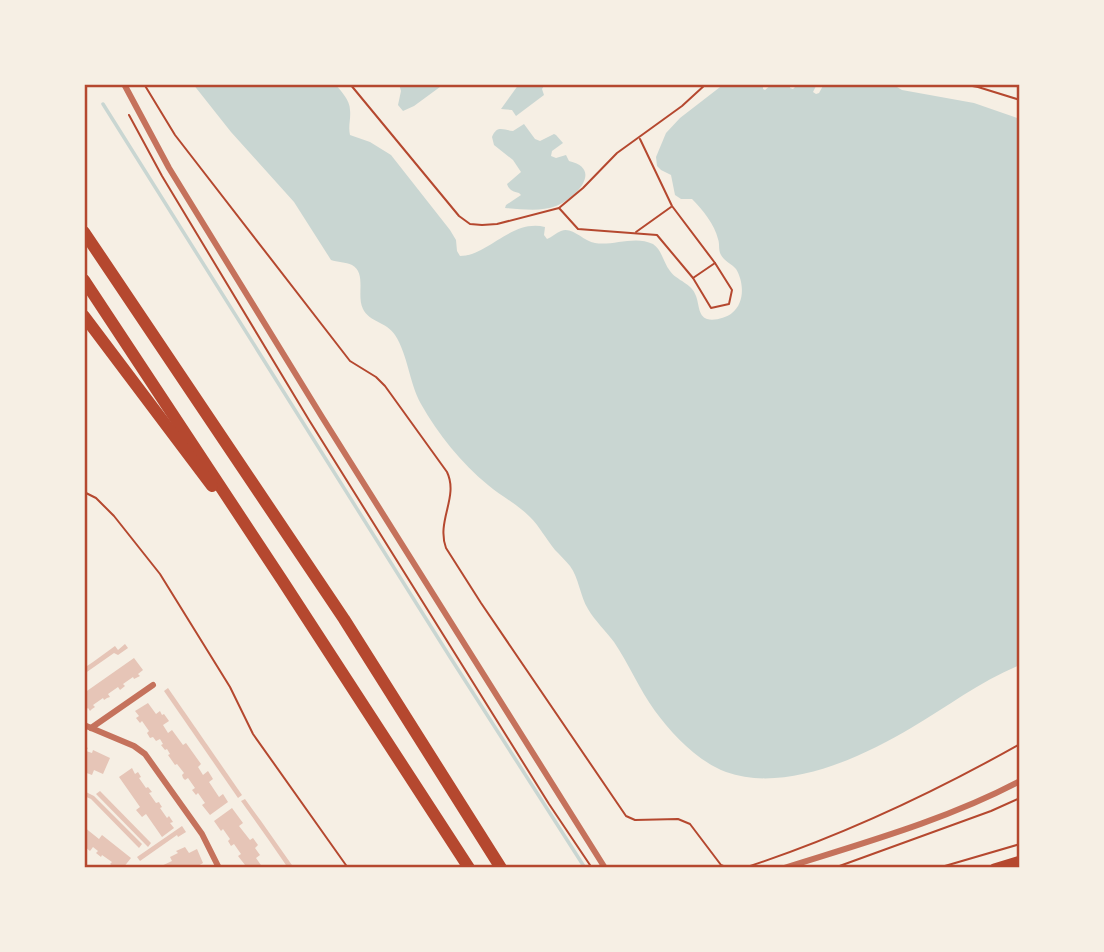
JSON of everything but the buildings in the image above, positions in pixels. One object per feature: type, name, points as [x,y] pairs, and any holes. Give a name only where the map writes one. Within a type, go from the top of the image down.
[{"type":"highway","points":[[84,232],[336,607],[501,868]]},
{"type":"highway","points":[[84,280],[469,868]]},
{"type":"highway","points":[[84,316],[282,580]]},
{"type":"main road","points":[[994,868],[1020,860]]},
{"type":"street","points":[[124,84],[169,168],[307,394],[606,868]]},
{"type":"street","points":[[88,727],[153,685]]},
{"type":"street","points":[[88,727],[134,746],[145,754],[202,834],[219,868]]},
{"type":"street","points":[[784,868],[917,825],[1020,781]]},
{"type":"path","points":[[144,84],[175,135],[307,307],[350,361],[385,386],[447,472],[452,489],[443,526],[446,548],[626,816],[635,820],[684,820],[690,824],[720,865],[728,868]]},
{"type":"path","points":[[350,84],[459,216],[470,223],[482,225],[497,224],[559,208],[617,153],[682,106],[706,84]]},
{"type":"path","points":[[961,84],[978,86],[1020,100]]},
{"type":"path","points":[[126,109],[162,176],[296,398],[440,631],[592,868]]},
{"type":"path","points":[[559,208],[578,229],[657,235],[693,278],[711,308],[729,304],[732,290],[672,206],[639,138]]},
{"type":"path","points":[[634,233],[672,206]]},
{"type":"path","points":[[693,278],[715,263]]},
{"type":"path","points":[[84,492],[96,498],[114,516],[160,574],[230,687],[253,734],[348,868]]},
{"type":"path","points":[[744,868],[787,854],[866,820],[946,783],[1020,744]]},
{"type":"path","points":[[834,868],[1020,798]]},
{"type":"path","points":[[939,868],[1020,844]]},
{"type":"shaded area","points":[[193,84],[335,84],[350,106],[350,135],[370,142],[391,155],[450,230],[460,256],[480,250],[521,228],[533,226],[545,227],[544,235],[547,239],[569,230],[595,243],[646,241],[656,247],[670,271],[691,288],[702,315],[710,320],[727,316],[736,309],[741,298],[741,280],[736,269],[721,255],[719,241],[708,218],[692,199],[681,199],[675,195],[671,175],[657,166],[656,157],[666,133],[680,118],[724,84],[763,84],[765,90],[772,84],[791,84],[790,88],[793,89],[798,84],[817,84],[813,92],[816,94],[824,84],[839,84],[841,87],[843,84],[892,84],[902,90],[974,103],[1020,119],[1020,665],[978,686],[891,739],[846,761],[821,769],[772,778],[749,777],[726,772],[695,754],[677,738],[655,711],[614,642],[588,609],[578,581],[568,564],[525,512],[493,489],[469,467],[435,426],[417,396],[395,335],[369,317],[363,309],[359,273],[350,264],[331,260],[294,202],[231,132]]},
{"type":"shaded area","points":[[399,84],[444,84],[403,111],[398,105],[401,91]]},
{"type":"shaded area","points":[[519,84],[545,84],[542,89],[544,95],[516,116],[512,110],[501,109]]},
{"type":"shaded area","points":[[524,124],[535,139],[540,141],[556,135],[563,143],[552,151],[551,156],[556,158],[566,155],[569,161],[584,170],[583,184],[578,191],[556,206],[537,210],[505,208],[521,195],[507,184],[521,172],[513,160],[494,145],[492,137],[498,130],[513,131]]},
{"type":"waterway","points":[[103,104],[585,868]]}]
